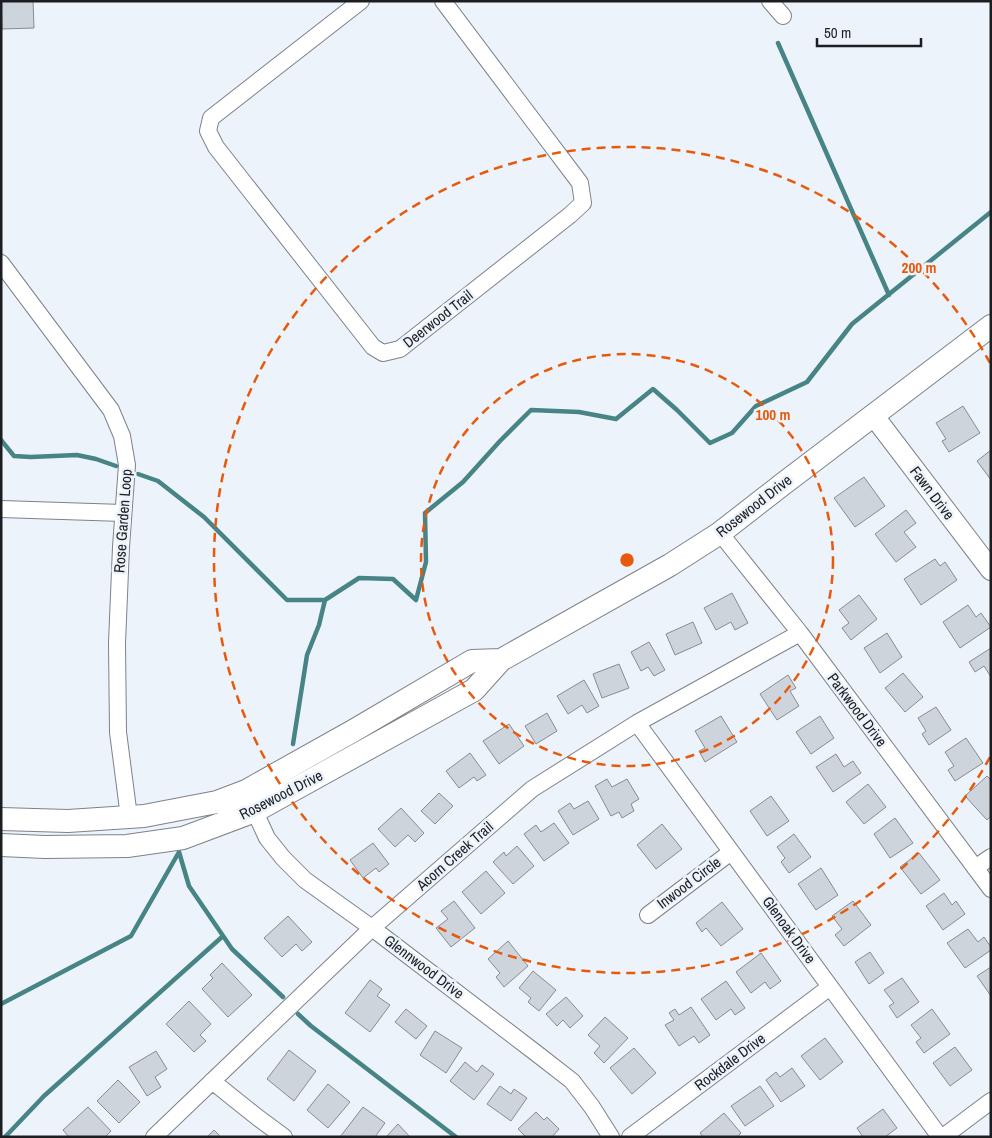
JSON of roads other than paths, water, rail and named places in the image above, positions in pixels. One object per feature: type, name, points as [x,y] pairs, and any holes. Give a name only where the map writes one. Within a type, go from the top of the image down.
[{"type":"main road","name":"Rosewood Drive","points":[[1,845],[45,847],[127,846],[183,838],[255,811],[474,690],[501,660],[670,565],[720,533],[991,326]]},
{"type":"main road","name":"Rosewood Drive","points":[[1,819],[68,821],[144,816],[217,802],[246,791],[472,661],[501,660]]},
{"type":"street","name":"Deerwood Trail","points":[[361,1],[211,118],[208,131],[216,147],[343,309],[373,347],[383,354],[400,349],[583,203],[580,183],[443,1]]},
{"type":"street","points":[[770,1],[783,16]]},
{"type":"street","name":"Rose Garden Loop","points":[[1,263],[111,410],[122,436],[127,465],[117,644],[118,732],[129,817]]},
{"type":"street","name":"Fawn Drive","points":[[873,415],[991,570]]},
{"type":"street","points":[[1,509],[124,513]]},
{"type":"street","name":"Parkwood Drive","points":[[720,533],[800,633],[991,889]]},
{"type":"street","name":"Acorn Creek Trail","points":[[154,1137],[372,928],[532,789],[637,723],[800,633]]},
{"type":"street","name":"Glenoak Drive","points":[[637,723],[942,1137]]},
{"type":"street","name":"Glennwood Drive","points":[[246,791],[267,838],[305,880],[372,928],[572,1081],[592,1107],[611,1137]]},
{"type":"street","name":"Inwood Circle","points":[[648,915],[731,852]]},
{"type":"street","points":[[975,868],[991,857]]},
{"type":"street","name":"Rockdale Drive","points":[[630,1137],[830,987]]},
{"type":"street","points":[[212,1081],[284,1137]]},
{"type":"street","points":[[942,1137],[991,1101]]},
{"type":"waterway","points":[[778,43],[889,295]]},
{"type":"waterway","points":[[293,744],[307,655],[319,625],[325,600],[359,578],[393,579],[416,600],[426,562],[425,513],[463,482],[531,410],[579,412],[616,419],[653,389],[710,443],[732,433],[756,406],[807,382],[852,324],[991,212]]},
{"type":"waterway","points":[[1,440],[14,456],[77,455],[116,466]]},
{"type":"waterway","points":[[138,474],[158,481],[204,517],[287,600],[325,600]]},
{"type":"waterway","points":[[179,852],[189,886],[232,949],[283,997]]},
{"type":"waterway","points":[[1,1004],[131,936],[179,852]]},
{"type":"waterway","points":[[5,1137],[44,1096],[223,936]]},
{"type":"waterway","points":[[298,1014],[456,1137]]}]
